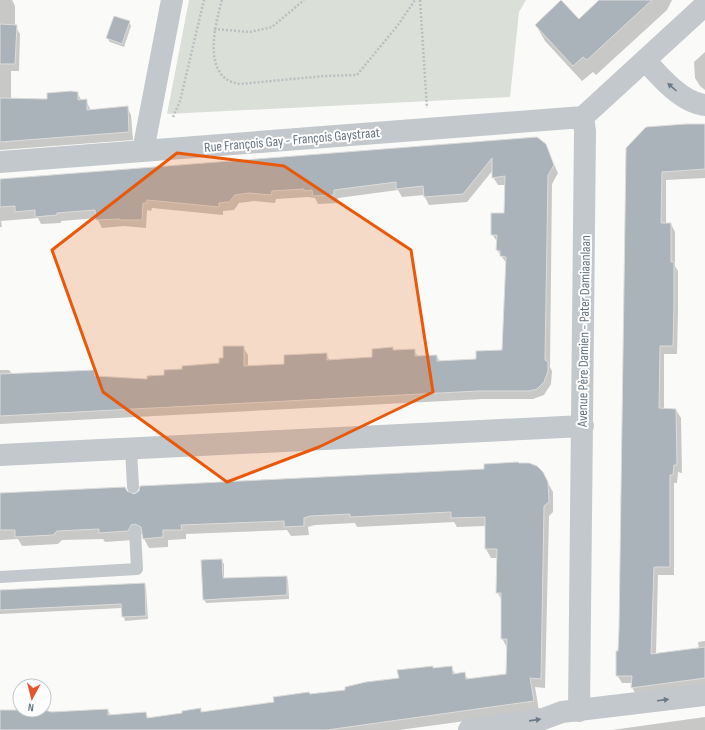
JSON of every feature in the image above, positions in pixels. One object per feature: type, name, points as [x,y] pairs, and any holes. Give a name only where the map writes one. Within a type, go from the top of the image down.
[{"type":"street","points":[[143,151],[172,0]]},
{"type":"street","points":[[583,117],[705,5]]},
{"type":"street","points":[[645,60],[687,100],[705,105]]},
{"type":"street","name":"Rue François Gay - François Gaystraat","points":[[0,162],[583,117]]},
{"type":"street","name":"Avenue Père Damien - Pater Damiaanlaan","points":[[579,711],[586,131],[583,117]]},
{"type":"street","points":[[0,455],[583,426]]},
{"type":"street","points":[[469,730],[543,719],[562,712],[705,695]]},
{"type":"lane","points":[[131,448],[133,486]]},
{"type":"lane","points":[[0,577],[137,569],[135,531]]},
{"type":"path","points":[[180,101],[204,0]]},
{"type":"path","points":[[222,0],[214,29],[214,57],[222,76],[231,83],[240,84],[324,76],[357,75],[398,25],[414,0]]},
{"type":"path","points":[[214,29],[250,32],[272,27],[304,0]]},
{"type":"path","points":[[420,0],[427,112]]},
{"type":"highlighted area","points":[[177,153],[284,166],[411,250],[433,392],[319,447],[227,482],[103,392],[52,250]]},
{"type":"shaded area","points":[[189,0],[526,0],[519,12],[510,97],[167,114]]},
{"type":"building","points":[[561,0],[579,19],[599,0],[652,0],[587,60],[583,57],[573,66],[535,25]]},
{"type":"building","points":[[114,16],[130,21],[122,44],[106,38]]},
{"type":"building","points":[[0,24],[17,25],[15,64],[0,64]]},
{"type":"building","points":[[71,91],[78,92],[78,100],[87,99],[87,110],[128,106],[129,132],[0,142],[0,98],[47,99],[47,93]]},
{"type":"building","points":[[705,124],[705,169],[662,172],[661,223],[671,223],[671,262],[674,262],[674,303],[673,346],[660,346],[659,408],[676,409],[677,465],[674,465],[673,475],[670,475],[670,567],[654,567],[651,654],[705,647],[705,678],[631,688],[632,676],[616,676],[616,651],[618,651],[619,629],[626,148],[646,127]]},
{"type":"building","points":[[537,137],[546,144],[554,165],[548,175],[545,360],[548,362],[548,371],[544,382],[537,389],[529,391],[478,391],[0,416],[0,374],[95,370],[95,376],[147,379],[147,376],[164,375],[164,370],[182,369],[182,366],[219,363],[219,358],[223,358],[223,346],[244,346],[244,366],[284,364],[284,355],[327,353],[327,360],[372,357],[372,349],[393,347],[393,350],[415,349],[415,356],[437,355],[437,361],[476,359],[476,351],[502,350],[506,257],[500,256],[500,251],[496,250],[497,235],[491,235],[491,213],[504,213],[505,176],[492,178],[492,158],[463,194],[424,197],[423,186],[396,189],[396,182],[334,190],[334,195],[313,196],[312,190],[304,191],[304,189],[272,191],[271,195],[249,193],[235,195],[229,202],[219,203],[219,207],[147,200],[147,203],[143,203],[142,220],[96,220],[95,210],[57,213],[57,215],[35,217],[35,210],[15,212],[15,206],[0,207],[0,179]]},
{"type":"building","points":[[518,462],[529,463],[537,466],[543,472],[548,482],[549,502],[544,506],[541,679],[530,678],[534,701],[327,730],[0,730],[0,710],[12,710],[12,718],[52,718],[52,712],[108,709],[108,715],[146,712],[147,718],[182,713],[182,711],[201,708],[201,712],[274,702],[273,697],[309,692],[310,694],[345,690],[345,687],[366,682],[399,678],[397,670],[433,666],[433,668],[452,666],[453,674],[465,672],[466,679],[506,674],[507,639],[501,639],[501,593],[496,593],[497,549],[485,549],[485,517],[451,518],[451,512],[350,517],[350,514],[310,516],[304,518],[304,526],[284,527],[284,521],[181,525],[182,530],[163,530],[163,537],[143,539],[141,527],[135,524],[131,525],[128,531],[99,533],[99,529],[57,531],[53,535],[15,537],[15,530],[0,530],[0,493],[125,487],[127,491],[134,494],[139,491],[140,486],[484,469],[484,464]]},
{"type":"building","points":[[222,559],[223,578],[287,576],[287,595],[203,600],[201,560]]},
{"type":"building","points":[[145,583],[146,616],[122,617],[121,604],[0,610],[0,590]]}]
